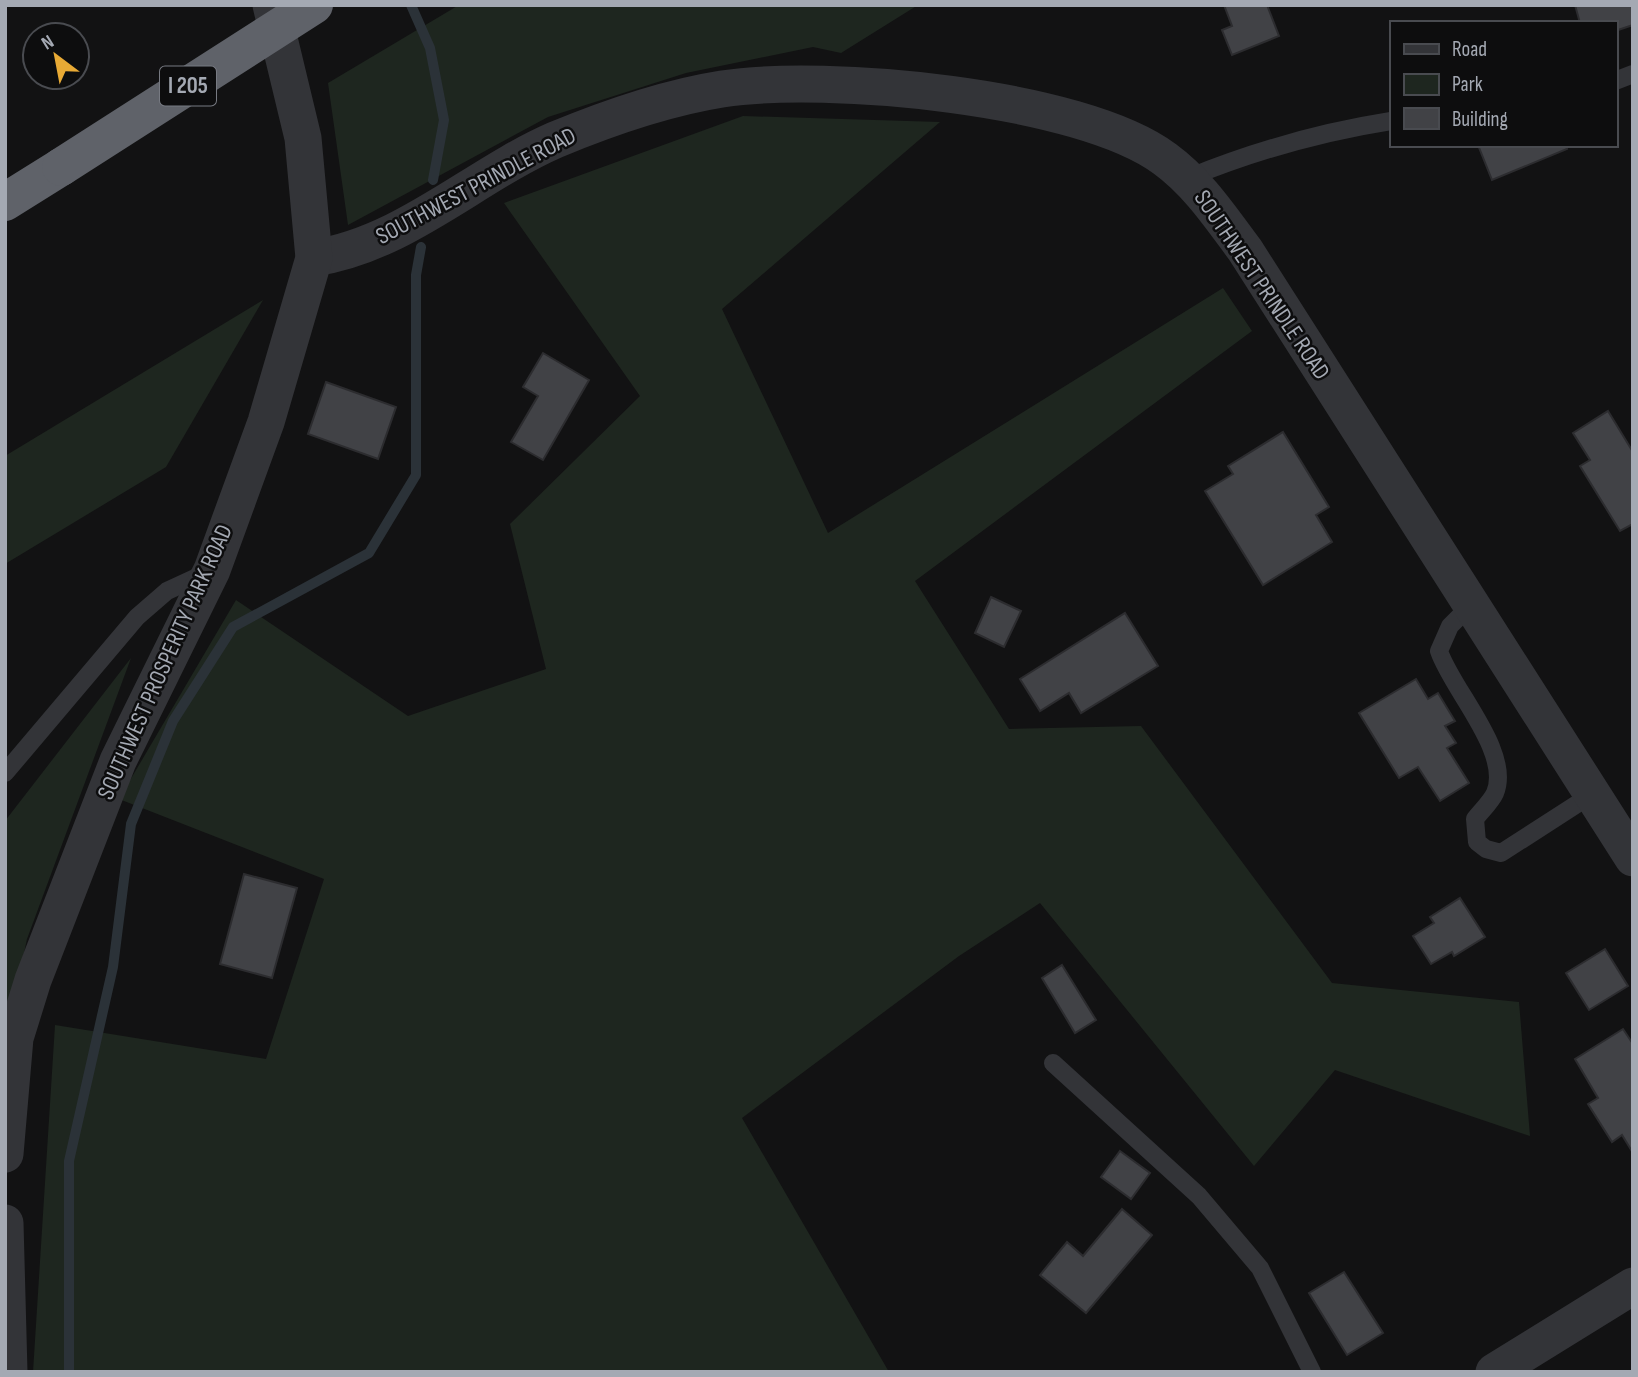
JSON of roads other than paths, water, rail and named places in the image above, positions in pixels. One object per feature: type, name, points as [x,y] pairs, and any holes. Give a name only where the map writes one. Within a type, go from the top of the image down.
[{"type":"highway","name":"I 205","points":[[5,202],[314,5]]},
{"type":"street","name":"SOUTHWEST PROSPERITY PARK ROAD","points":[[5,1154],[15,1038],[33,980],[118,761],[212,570],[266,422],[314,258],[303,138],[271,5]]},
{"type":"street","name":"SOUTHWEST PRINDLE ROAD","points":[[314,258],[340,254],[400,230],[500,168],[553,141],[608,119],[723,89],[785,84],[848,85],[941,94],[1035,110],[1099,126],[1132,139],[1165,158],[1188,178],[1245,250],[1633,858]]},
{"type":"street","points":[[5,1223],[9,1372]]},
{"type":"street","points":[[1494,1372],[1633,1286]]},
{"type":"lane","points":[[1188,178],[1240,157],[1345,128],[1390,121]]},
{"type":"lane","points":[[5,773],[137,618],[167,591],[212,570]]},
{"type":"lane","points":[[1471,606],[1450,626],[1439,651],[1446,672],[1486,736],[1497,764],[1495,793],[1475,819],[1477,842],[1486,849],[1502,853],[1591,795]]},
{"type":"lane","points":[[1054,1063],[1199,1196],[1260,1268],[1312,1372]]},
{"type":"waterway","points":[[411,5],[430,48],[444,120],[433,180]]},
{"type":"waterway","points":[[69,1372],[69,1161],[113,967],[131,824],[173,721],[233,627],[369,553],[416,475],[416,275],[421,247]]}]
